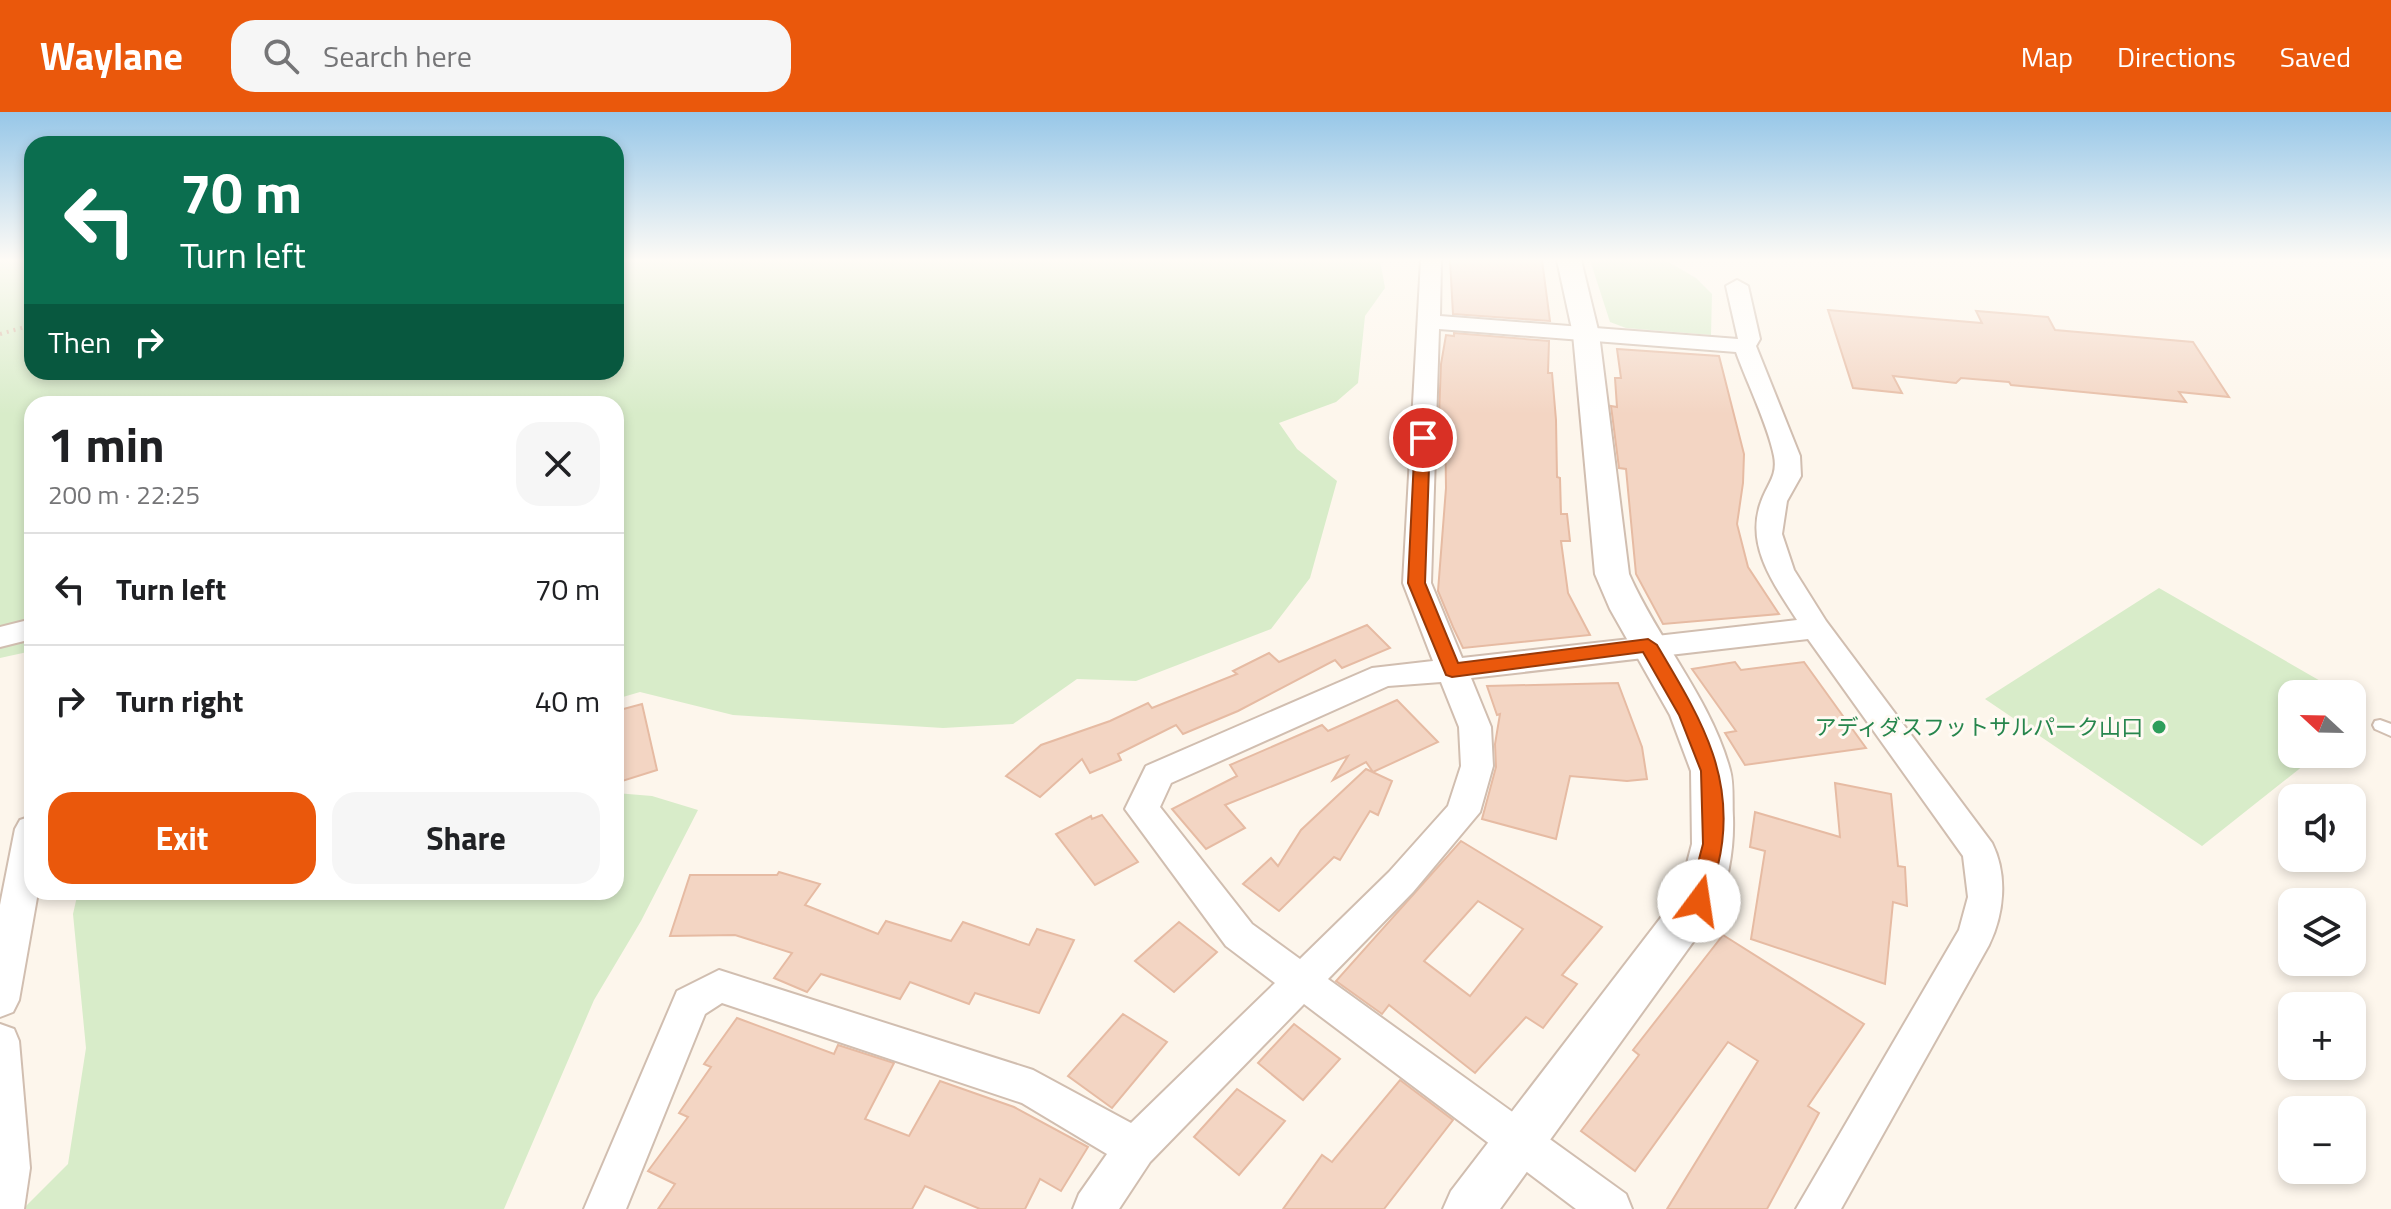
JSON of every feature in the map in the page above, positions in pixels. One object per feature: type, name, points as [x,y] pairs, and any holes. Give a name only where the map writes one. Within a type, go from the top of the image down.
[{"type":"street","points":[[1094,1209],[1135,1148],[1401,882],[1463,812],[1477,766],[1475,727],[1417,583],[1429,311]]},
{"type":"street","points":[[1469,1209],[1699,901],[1713,844],[1711,771],[1689,715],[1627,609],[1612,574],[1586,334],[1581,311]]},
{"type":"street","points":[[1743,311],[1749,339],[1745,346]]},
{"type":"street","points":[[1428,322],[1745,346]]},
{"type":"street","points":[[1745,346],[1787,456],[1788,476],[1774,501],[1768,534],[1780,570],[1816,628],[1980,853],[1986,897],[1976,934],[1817,1209]]},
{"type":"street","points":[[1611,1209],[1239,935],[1142,809],[1158,775],[1383,676],[1816,628]]},
{"type":"street","points":[[0,637],[24,631]]},
{"type":"street","points":[[0,1000],[24,872]]},
{"type":"street","points":[[605,1209],[690,1003],[719,986],[1033,1088],[1135,1148]]},
{"type":"street","points":[[0,1041],[9,1168],[3,1209]]},
{"type":"path","points":[[0,334],[24,327]]},
{"type":"green space","points":[[0,311],[24,311],[24,380],[624,380],[624,311],[1368,311],[1365,316],[1358,383],[1336,402],[1279,423],[1297,449],[1337,481],[1310,578],[1271,629],[1136,681],[1077,679],[1013,724],[943,728],[733,715],[640,692],[624,697],[624,396],[24,396],[24,653],[0,658]]},
{"type":"green space","points":[[1607,311],[1712,311],[1711,335],[1626,328],[1610,322]]},
{"type":"green space","name":"アディダスフットサルパーク山口","points":[[2159,588],[2319,680],[2278,680],[2278,768],[2300,768],[2202,846],[1985,699]]},
{"type":"green space","points":[[624,794],[652,796],[698,810],[641,921],[594,1000],[504,1209],[23,1209],[68,1164],[86,1048],[73,914],[76,900],[624,900]]},
{"type":"building","points":[[1453,311],[1549,311],[1550,321],[1453,314]]},
{"type":"building","points":[[1828,311],[1982,323],[1976,311],[2048,317],[2055,330],[2193,342],[2229,397],[2179,392],[2186,402],[2011,385],[2009,382],[1961,378],[1956,383],[1893,376],[1902,393],[1853,388]]},
{"type":"building","points":[[1454,333],[1549,341],[1548,373],[1552,373],[1557,477],[1560,478],[1561,514],[1567,514],[1570,541],[1561,541],[1568,593],[1590,635],[1463,648],[1453,627],[1438,591],[1446,488],[1445,416],[1439,415],[1441,364],[1446,335],[1454,336]]},
{"type":"building","points":[[1617,349],[1719,356],[1744,454],[1737,524],[1748,567],[1779,614],[1663,624],[1636,574],[1626,469],[1619,468],[1611,406],[1617,407],[1615,378],[1621,378]]},
{"type":"building","points":[[1367,625],[1390,648],[1342,668],[1335,660],[1238,711],[1183,734],[1176,725],[1118,754],[1121,760],[1090,773],[1082,759],[1040,797],[1006,776],[1041,745],[1110,721],[1148,703],[1152,708],[1237,674],[1233,671],[1269,653],[1279,662]]},
{"type":"building","points":[[1735,662],[1741,670],[1804,662],[1866,748],[1745,765],[1725,733],[1736,731],[1692,669]]},
{"type":"building","points":[[1618,683],[1642,747],[1647,779],[1627,781],[1570,776],[1556,839],[1482,819],[1496,767],[1495,744],[1500,714],[1497,715],[1487,686]]},
{"type":"building","points":[[1397,700],[1438,742],[1373,772],[1366,762],[1333,780],[1348,756],[1225,805],[1245,828],[1206,849],[1172,809],[1237,776],[1230,765],[1322,725],[1328,731]]},
{"type":"building","points":[[642,704],[657,770],[624,780],[624,709]]},
{"type":"building","points":[[1366,769],[1392,781],[1378,815],[1370,811],[1340,860],[1334,857],[1279,911],[1243,884],[1271,858],[1278,866],[1301,830]]},
{"type":"building","points":[[1835,783],[1891,794],[1898,866],[1905,867],[1907,906],[1893,902],[1885,984],[1751,939],[1765,851],[1750,847],[1755,812],[1840,837]]},
{"type":"building","points":[[1102,815],[1138,862],[1095,885],[1056,834],[1091,816],[1092,819]]},
{"type":"building","points":[[1461,841],[1602,927],[1562,975],[1577,984],[1543,1028],[1526,1017],[1475,1073],[1389,1005],[1382,1014],[1336,981]],"holes":[[[1478,901],[1523,929],[1470,996],[1424,961]]]},
{"type":"building","points":[[779,872],[820,884],[805,905],[878,934],[886,921],[951,941],[963,922],[1029,945],[1037,929],[1074,940],[1039,1013],[975,993],[969,1004],[910,982],[900,999],[821,974],[807,992],[774,978],[792,953],[735,935],[670,936],[690,875],[777,875]]},
{"type":"building","points":[[1179,922],[1217,952],[1174,992],[1135,961]]},
{"type":"building","points":[[1723,935],[1864,1024],[1808,1106],[1819,1113],[1767,1209],[1667,1209],[1758,1061],[1728,1042],[1635,1171],[1581,1131],[1639,1055],[1633,1050]]},
{"type":"building","points":[[1123,1014],[1167,1042],[1112,1108],[1068,1076]]},
{"type":"building","points":[[737,1018],[834,1054],[838,1045],[894,1063],[865,1119],[909,1136],[940,1081],[1014,1107],[1088,1147],[1061,1191],[1040,1179],[1025,1209],[980,1209],[925,1186],[912,1209],[658,1209],[675,1184],[648,1171],[688,1117],[679,1113],[711,1067],[704,1064]]},
{"type":"building","points":[[1294,1024],[1340,1059],[1303,1100],[1258,1063]]},
{"type":"building","points":[[1400,1080],[1453,1120],[1384,1209],[1283,1209],[1322,1155],[1332,1162]]},
{"type":"building","points":[[1237,1089],[1285,1121],[1239,1175],[1194,1137]]},
{"type":"place","name":"アディダスフットサルパーク山口","points":[[2159,727]]},
{"type":"route","points":[[1423,438],[1417,583],[1452,670],[1648,645],[1689,715],[1711,771],[1713,844],[1699,901]]}]
